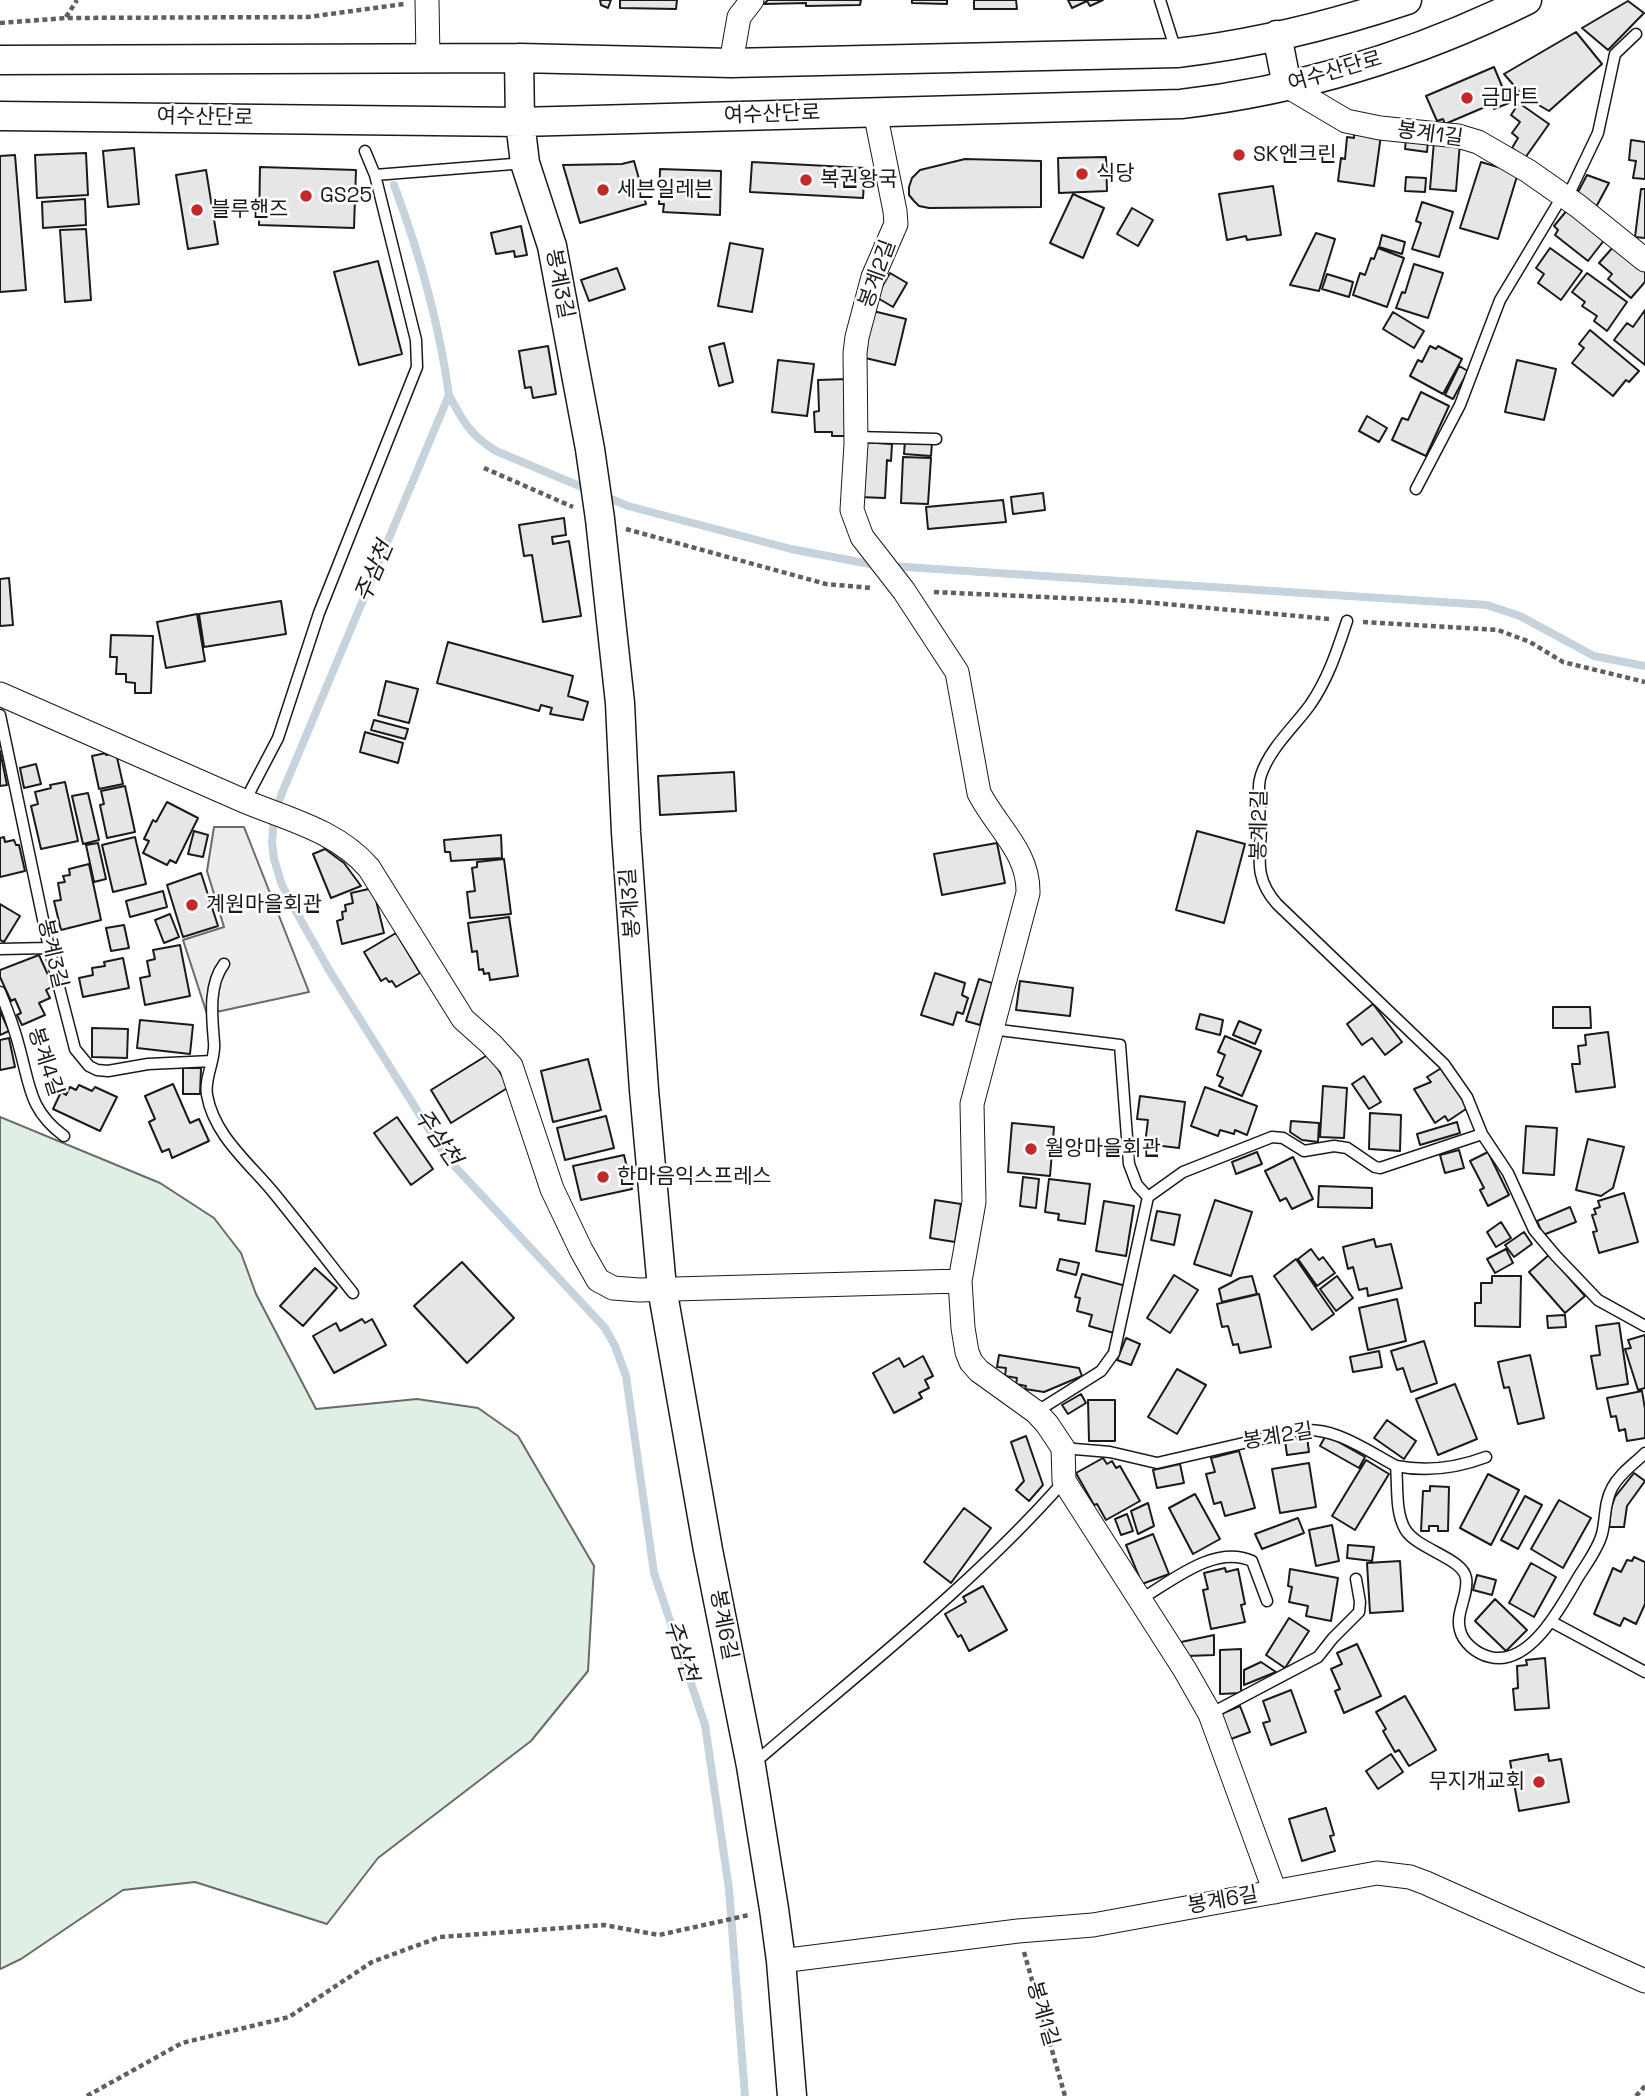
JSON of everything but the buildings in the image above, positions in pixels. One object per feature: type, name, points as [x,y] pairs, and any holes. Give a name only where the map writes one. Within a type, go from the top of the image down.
[{"type":"street","points":[[731,63],[739,16],[752,0]]},
{"type":"street","points":[[0,60],[519,58],[731,63],[1177,53],[1220,48],[1277,35],[1368,13],[1407,0]]},
{"type":"street","name":"여수산단로","points":[[0,116],[520,122],[1148,106],[1221,100],[1339,74],[1402,53],[1527,0]]},
{"type":"street","points":[[427,2],[428,59]]},
{"type":"street","points":[[1277,35],[1287,86]]},
{"type":"street","name":"봉계3길","points":[[519,58],[520,122],[525,163],[552,246],[590,449],[600,519],[620,703],[644,1090],[662,1288]]},
{"type":"street","name":"봉계1길","points":[[1287,86],[1331,114],[1353,123],[1468,138],[1528,171],[1645,260]]},
{"type":"street","name":"봉계2길","points":[[875,112],[895,211],[895,224],[873,277],[855,353],[856,437],[852,510],[862,537],[901,587]]},
{"type":"street","points":[[901,587],[957,672],[979,793],[1020,855],[1028,879],[1028,893],[972,1104],[974,1202],[960,1281],[967,1352],[979,1371],[1036,1412],[1063,1448],[1064,1481],[1210,1714],[1275,1892]]},
{"type":"street","points":[[0,694],[302,823],[335,839],[360,858],[369,868],[463,1019],[511,1066],[555,1195],[586,1260],[598,1280],[606,1285],[625,1290],[960,1281]]},
{"type":"street","name":"봉계6길","points":[[662,1288],[708,1550],[751,1766],[781,1961],[792,2096]]},
{"type":"street","name":"봉계6길","points":[[781,1961],[1018,1931],[1093,1925],[1365,1875],[1385,1874],[1410,1877],[1645,1981]]},
{"type":"lane","points":[[1160,0],[1177,53]]},
{"type":"lane","points":[[1416,489],[1460,405],[1500,300],[1565,197],[1598,133],[1615,54],[1636,34]]},
{"type":"lane","points":[[250,803],[278,738],[319,613],[417,367],[416,340],[375,175],[365,150]]},
{"type":"lane","points":[[375,175],[525,163]]},
{"type":"lane","points":[[856,437],[936,439]]},
{"type":"lane","name":"봉계2길","points":[[1347,621],[1332,666],[1311,703],[1271,755],[1260,777],[1258,859],[1262,883],[1277,904],[1444,1064],[1467,1097],[1482,1134],[1508,1173],[1534,1230],[1556,1256],[1598,1300],[1645,1326]]},
{"type":"lane","name":"봉계3길","points":[[0,715],[50,948],[75,1049],[89,1066],[108,1071],[148,1064],[212,1061]]},
{"type":"lane","points":[[0,948],[50,948]]},
{"type":"lane","points":[[224,964],[218,973],[213,994],[215,1049],[207,1096],[222,1134],[272,1191],[353,1293]]},
{"type":"lane","name":"봉계4길","points":[[0,992],[33,1099],[50,1125],[64,1136]]},
{"type":"lane","points":[[991,1029],[1120,1045],[1129,1164],[1137,1185],[1148,1197]]},
{"type":"lane","points":[[1036,1412],[1101,1371],[1109,1362],[1114,1353],[1148,1197],[1183,1172],[1272,1137],[1283,1138],[1304,1151],[1334,1146],[1347,1147],[1369,1164],[1380,1168],[1482,1134]]},
{"type":"lane","name":"봉계2길","points":[[1063,1448],[1110,1452],[1157,1463],[1311,1428],[1336,1434],[1396,1466]]},
{"type":"lane","points":[[1486,1457],[1443,1468],[1419,1470],[1396,1466],[1404,1527],[1415,1540],[1458,1566],[1466,1575],[1458,1621],[1465,1642],[1486,1656],[1502,1658],[1525,1647],[1552,1622],[1602,1535],[1610,1491],[1615,1482],[1645,1453]]},
{"type":"lane","points":[[751,1766],[949,1594],[1033,1516],[1064,1481]]},
{"type":"lane","points":[[1140,1599],[1192,1569],[1233,1555],[1252,1561],[1268,1601]]},
{"type":"lane","points":[[1210,1714],[1318,1657],[1333,1637],[1359,1612],[1356,1578]]},
{"type":"lane","points":[[1552,1622],[1645,1672]]},
{"type":"path","points":[[65,18],[77,0]]},
{"type":"path","points":[[0,23],[65,18],[308,17],[427,2]]},
{"type":"path","points":[[484,468],[644,536],[826,583],[1132,601],[1347,621],[1497,630],[1530,642],[1563,662],[1645,682]]},
{"type":"path","points":[[87,2096],[182,2043],[289,2017],[372,1962],[440,1937],[604,1926],[659,1935],[748,1915]]},
{"type":"path","name":"봉계1길","points":[[1018,1931],[1065,2096]]},
{"type":"path","points":[[1636,2096],[1645,2086]]},
{"type":"green space","points":[[0,1117],[160,1183],[214,1218],[241,1253],[256,1294],[316,1409],[417,1399],[478,1408],[518,1436],[594,1566],[588,1671],[531,1741],[378,1858],[327,1924],[195,1882],[123,1890],[21,1959],[0,1969]]},
{"type":"shaded area","points":[[214,827],[244,827],[309,992],[207,1014],[183,940],[224,927],[207,871]]},
{"type":"waterway","name":"주삼천","points":[[394,185],[427,288],[449,395],[282,793],[274,817],[274,859],[282,885],[329,970],[447,1158],[605,1328],[615,1346],[626,1376],[654,1573],[705,1725],[729,1889],[745,2096]]},
{"type":"waterway","points":[[449,395],[468,427],[487,445],[589,490]]},
{"type":"waterway","points":[[604,496],[628,506],[791,549],[875,565],[1487,605],[1520,616],[1594,656],[1645,666]]},
{"type":"place","name":"금마트","points":[[1467,98]]},
{"type":"place","name":"SK엔크린","points":[[1239,155]]},
{"type":"place","name":"식당","points":[[1082,174]]},
{"type":"place","name":"복권왕국","points":[[806,180]]},
{"type":"place","name":"세븐일레븐","points":[[603,190]]},
{"type":"place","name":"GS25","points":[[306,196]]},
{"type":"place","name":"블루핸즈","points":[[197,210]]},
{"type":"place","name":"계원마을회관","points":[[192,905]]},
{"type":"place","name":"월앙마을회관","points":[[1031,1149]]},
{"type":"place","name":"한마음익스프레스","points":[[603,1177]]},
{"type":"place","name":"무지개교회","points":[[1539,1782]]}]
